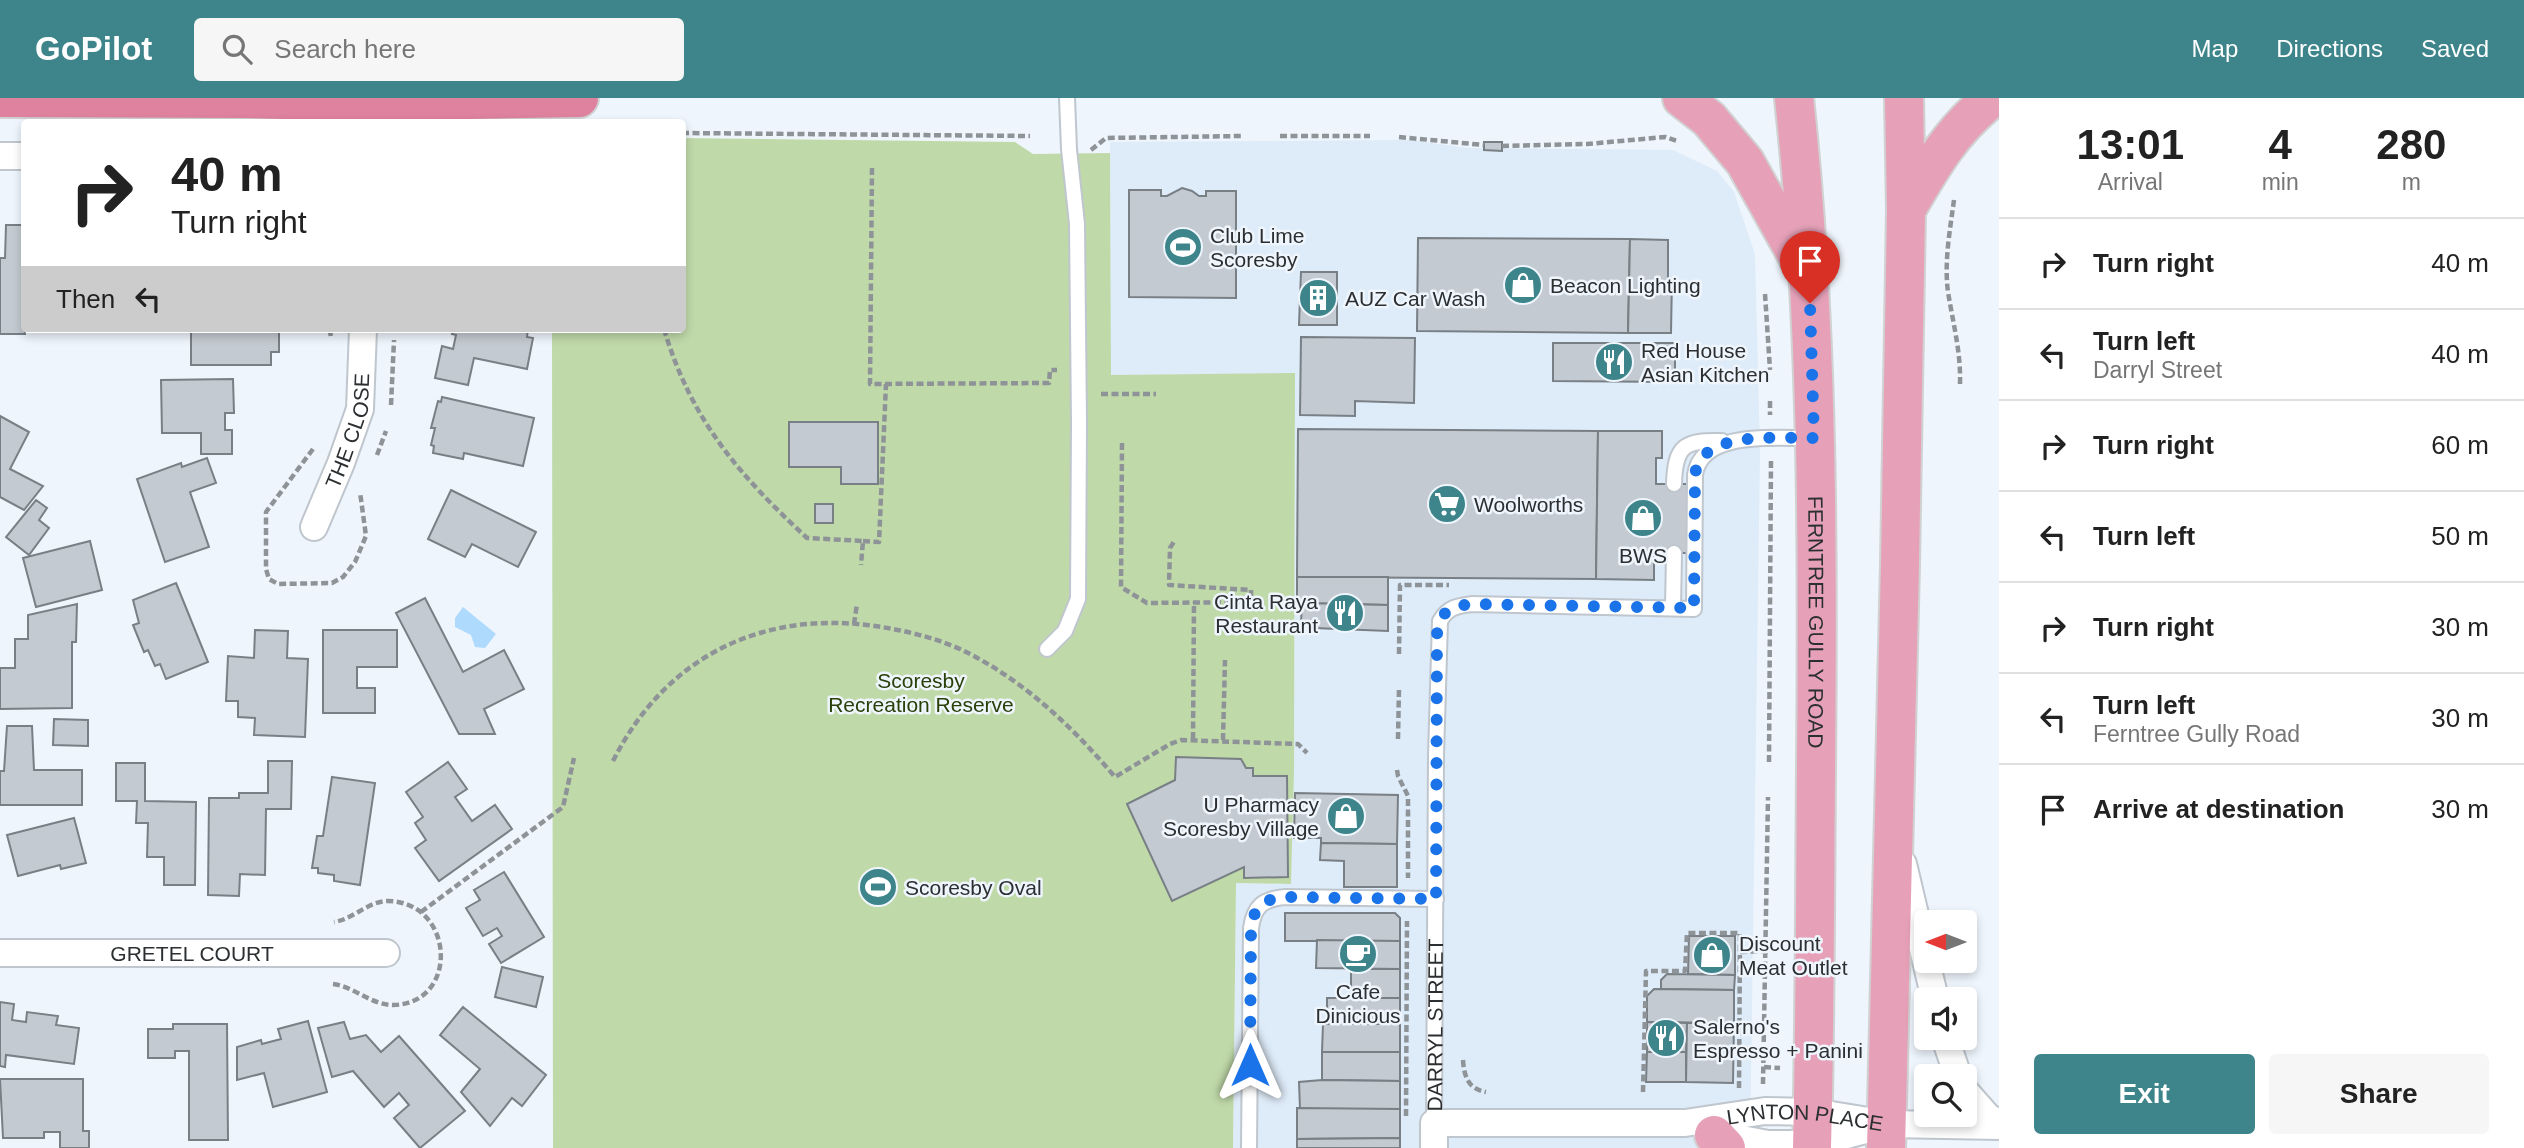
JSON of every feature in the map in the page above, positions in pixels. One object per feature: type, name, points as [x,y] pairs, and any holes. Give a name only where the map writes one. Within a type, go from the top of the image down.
[{"type":"highway","points":[[0,98],[96,98],[363,112],[414,100],[579,98]]},
{"type":"main road","points":[[1682,98],[1709,118],[1745,162],[1809,277]]},
{"type":"main road","name":"FERNTREE GULLY ROAD","points":[[1794,98],[1805,204],[1809,277],[1818,623],[1813,1135]]},
{"type":"main road","points":[[1886,1136],[1906,210],[1903,98]]},
{"type":"main road","points":[[1906,210],[1952,136],[1992,98]]},
{"type":"street","points":[[83,119],[96,98]]},
{"type":"street","points":[[0,156],[21,156]]},
{"type":"street","name":"THE CLOSE","points":[[314,527],[360,409],[363,333]]},
{"type":"street","points":[[1894,825],[1932,987]]},
{"type":"street","name":"GRETEL COURT","points":[[0,953],[386,953]]},
{"type":"street","points":[[1977,1105],[1999,1125]]},
{"type":"street","name":"LYNTON PLACE","points":[[1434,1136],[1708,1135],[1768,1144],[1813,1135],[1886,1136],[1999,1125]]},
{"type":"lane","points":[[1047,649],[1065,631],[1078,599],[1077,223],[1067,98]]},
{"type":"lane","points":[[1674,553],[1673,608],[1694,608],[1698,460],[1709,449],[1728,442],[1814,438]]},
{"type":"lane","points":[[1674,484],[1677,457],[1686,446],[1698,441],[1743,441]]},
{"type":"lane","name":"DARRYL STREET","points":[[1434,1136],[1437,634],[1440,621],[1446,611],[1472,604],[1673,608]]},
{"type":"lane","points":[[1249,1148],[1253,913],[1260,904],[1271,898],[1436,899]]},
{"type":"path","points":[[686,133],[1030,136]]},
{"type":"path","points":[[1105,138],[1242,136]]},
{"type":"path","points":[[1280,136],[1370,136]]},
{"type":"path","points":[[1399,137],[1484,145]]},
{"type":"path","points":[[1502,146],[1587,144],[1665,137],[1685,146]]},
{"type":"path","points":[[872,168],[870,384],[1049,383],[1050,370],[1062,370]]},
{"type":"path","points":[[1955,195],[1947,264],[1948,291],[1959,348],[1960,384]]},
{"type":"path","points":[[1765,294],[1770,370]]},
{"type":"path","points":[[666,333],[690,396],[722,448],[750,483],[807,538],[879,542],[886,384]]},
{"type":"path","points":[[1122,443],[1121,587],[1147,603],[1251,602],[1251,590],[1170,585],[1171,548],[1175,540]]},
{"type":"path","points":[[1769,762],[1771,454]]},
{"type":"path","points":[[861,565],[863,541]]},
{"type":"path","points":[[1193,739],[1194,603]]},
{"type":"path","points":[[854,624],[857,604]]},
{"type":"path","points":[[614,761],[636,721],[651,703],[684,671],[704,658],[743,638],[785,625],[833,622],[909,632],[936,640],[986,663],[1059,718],[1083,740],[1115,777],[1171,744],[1193,739],[1298,744],[1307,753]]},
{"type":"path","points":[[1223,740],[1225,660]]},
{"type":"path","points":[[1398,739],[1399,688]]},
{"type":"path","points":[[421,912],[563,807],[574,758]]},
{"type":"path","points":[[1397,770],[1408,796],[1405,1123]]},
{"type":"path","points":[[1763,1092],[1768,797]]},
{"type":"path","points":[[1643,1092],[1646,971],[1685,971],[1687,933],[1740,933],[1739,1092],[1751,1092]]},
{"type":"path","points":[[1740,952],[1766,951]]},
{"type":"path","points":[[1463,1060],[1466,1078],[1472,1087],[1482,1092],[1495,1092]]},
{"type":"path","points":[[1764,1067],[1782,1068]]},
{"type":"path","points":[[1630,1092],[1657,1092]]},
{"type":"shaded area","points":[[1409,140],[1468,148],[1673,150],[1717,171],[1734,192],[1755,254],[1760,453],[1750,1148],[1233,1148],[1236,883],[1291,884],[1294,772],[1295,374],[1111,375],[1110,142]]},
{"type":"green space","name":"Scoresby Recreation Reserve","points":[[686,138],[1015,142],[1033,154],[1110,153],[1111,375],[1295,373],[1294,772],[1291,884],[1236,883],[1233,1148],[553,1148],[552,333],[686,333]]},
{"type":"water","points":[[463,607],[496,634],[485,648],[475,647],[471,635],[455,627],[455,618]]},
{"type":"building","points":[[1484,142],[1502,142],[1502,151],[1484,150]]},
{"type":"building","name":"Club Lime Scoresby","points":[[1182,188],[1199,196],[1206,196],[1206,191],[1236,191],[1236,298],[1129,297],[1129,190],[1161,190],[1161,196],[1167,196]]},
{"type":"building","points":[[6,225],[21,225],[21,333],[25,334],[0,334],[0,258],[5,258]]},
{"type":"building","name":"Beacon Lighting","points":[[1418,238],[1630,239],[1628,333],[1417,331]]},
{"type":"building","points":[[1630,239],[1668,240],[1668,278],[1672,278],[1671,333],[1628,333]]},
{"type":"building","name":"AUZ Car Wash","points":[[1301,272],[1337,272],[1337,325],[1299,325]]},
{"type":"building","points":[[191,333],[279,333],[279,352],[271,352],[271,365],[191,365]]},
{"type":"building","points":[[528,333],[527,337],[533,338],[527,369],[474,358],[468,385],[435,378],[442,346],[453,349],[456,335],[452,334]]},
{"type":"building","points":[[1301,337],[1415,338],[1414,403],[1355,401],[1355,416],[1300,415]]},
{"type":"building","name":"Red House Asian Kitchen","points":[[1553,343],[1675,343],[1675,382],[1553,381]]},
{"type":"building","points":[[233,379],[234,413],[225,413],[225,430],[232,430],[232,454],[201,454],[201,433],[162,433],[161,380]]},
{"type":"building","points":[[442,397],[534,418],[523,466],[464,453],[463,459],[433,453],[434,446],[431,445],[435,428],[431,428],[438,401],[441,402]]},
{"type":"building","points":[[0,416],[29,432],[10,469],[43,486],[24,510],[0,497]]},
{"type":"building","points":[[789,422],[878,422],[878,484],[841,484],[841,467],[789,467]]},
{"type":"building","name":"Woolworths","points":[[1298,429],[1598,431],[1596,579],[1297,577]]},
{"type":"building","name":"BWS","points":[[1598,431],[1662,431],[1662,458],[1656,458],[1656,484],[1689,484],[1689,553],[1654,553],[1654,580],[1596,579]]},
{"type":"building","points":[[207,458],[216,483],[190,492],[209,547],[165,562],[137,479],[181,463],[182,467]]},
{"type":"building","points":[[451,490],[536,532],[518,567],[472,544],[465,557],[428,539]]},
{"type":"building","points":[[36,500],[47,508],[39,520],[49,528],[29,555],[6,537]]},
{"type":"building","points":[[815,504],[833,504],[833,523],[815,523]]},
{"type":"building","points":[[90,541],[102,590],[36,607],[23,558]]},
{"type":"building","points":[[1297,577],[1388,577],[1388,605],[1297,603]]},
{"type":"building","points":[[176,583],[208,662],[166,679],[160,664],[155,666],[148,650],[144,652],[133,625],[139,623],[133,600]]},
{"type":"building","points":[[425,598],[463,672],[504,650],[524,689],[484,709],[495,734],[459,734],[396,613]]},
{"type":"building","name":"Cinta Raya Restaurant","points":[[1302,603],[1388,605],[1388,631],[1314,628],[1314,622],[1301,622]]},
{"type":"building","points":[[77,604],[76,642],[72,642],[72,708],[0,709],[0,668],[15,668],[15,639],[28,639],[28,615]]},
{"type":"building","points":[[255,630],[288,631],[287,658],[308,659],[305,737],[254,735],[255,718],[238,717],[238,701],[226,701],[228,656],[254,658]]},
{"type":"building","points":[[323,630],[397,630],[397,667],[357,667],[357,688],[375,688],[375,713],[323,713]]},
{"type":"building","points":[[54,719],[88,720],[88,746],[53,745]]},
{"type":"building","points":[[7,726],[32,726],[34,770],[82,770],[82,805],[0,805],[0,771],[4,771]]},
{"type":"building","points":[[1176,757],[1241,759],[1246,768],[1253,768],[1253,776],[1287,776],[1288,877],[1244,878],[1244,867],[1172,901],[1127,804],[1175,780]]},
{"type":"building","points":[[268,761],[292,761],[291,809],[266,809],[265,875],[240,874],[239,896],[208,895],[209,798],[239,798],[239,793],[268,793]]},
{"type":"building","points":[[448,762],[467,789],[455,797],[472,821],[495,805],[512,829],[439,881],[415,848],[426,840],[415,823],[423,817],[406,792]]},
{"type":"building","points":[[116,763],[145,763],[145,801],[196,802],[195,885],[164,885],[164,857],[147,857],[148,823],[136,823],[137,801],[116,801]]},
{"type":"building","points":[[332,777],[375,783],[360,885],[334,881],[334,875],[318,873],[318,868],[312,868],[317,836],[323,836]]},
{"type":"building","name":"U Pharmacy Scoresby Village","points":[[1295,793],[1398,795],[1397,844],[1321,843],[1321,838],[1294,838]]},
{"type":"building","points":[[74,818],[86,863],[61,869],[60,865],[18,876],[7,835]]},
{"type":"building","points":[[1321,843],[1397,844],[1397,887],[1344,887],[1344,861],[1320,860]]},
{"type":"building","points":[[504,872],[544,937],[501,963],[489,944],[502,936],[497,928],[483,936],[466,908],[480,900],[474,890]]},
{"type":"building","points":[[1285,913],[1395,913],[1400,918],[1400,941],[1285,941]]},
{"type":"building","name":"Discount Meat Outlet","points":[[1689,936],[1735,936],[1735,975],[1688,974]]},
{"type":"building","name":"Cafe Dinicious","points":[[1317,940],[1400,941],[1400,969],[1316,968]]},
{"type":"building","points":[[502,967],[543,977],[536,1007],[495,997]]},
{"type":"building","points":[[1351,969],[1400,969],[1400,998],[1351,998]]},
{"type":"building","points":[[1667,974],[1735,975],[1734,990],[1661,989],[1661,980]]},
{"type":"building","points":[[1654,989],[1734,990],[1734,1023],[1647,1022],[1647,996]]},
{"type":"building","points":[[1327,998],[1400,998],[1400,1024],[1327,1024]]},
{"type":"building","points":[[0,1002],[14,1004],[12,1020],[26,1022],[27,1012],[58,1016],[56,1025],[79,1028],[74,1064],[6,1055],[5,1067],[0,1066]]},
{"type":"building","points":[[463,1007],[546,1075],[522,1106],[512,1098],[490,1126],[461,1092],[480,1069],[440,1035]]},
{"type":"building","points":[[308,1021],[327,1092],[273,1107],[264,1073],[237,1080],[237,1047],[261,1040],[262,1044],[281,1039],[278,1029]]},
{"type":"building","points":[[344,1022],[350,1039],[366,1035],[381,1052],[399,1036],[465,1111],[420,1148],[394,1118],[409,1105],[399,1093],[384,1107],[353,1071],[332,1077],[318,1028]]},
{"type":"building","name":"Salerno's Espresso + Panini","points":[[1647,1022],[1687,1023],[1686,1052],[1647,1052]]},
{"type":"building","points":[[1687,1023],[1734,1023],[1733,1083],[1686,1082]]},
{"type":"building","points":[[173,1024],[227,1024],[228,1140],[189,1140],[189,1051],[175,1051],[175,1058],[148,1058],[148,1029],[173,1029]]},
{"type":"building","points":[[1323,1024],[1400,1024],[1400,1052],[1322,1052]]},
{"type":"building","points":[[1322,1052],[1400,1052],[1400,1081],[1322,1080]]},
{"type":"building","points":[[1647,1052],[1686,1052],[1686,1082],[1646,1082]]},
{"type":"building","points":[[0,1079],[83,1079],[83,1131],[89,1131],[89,1148],[60,1148],[60,1132],[44,1132],[44,1138],[3,1138]]},
{"type":"building","points":[[1400,1081],[1400,1109],[1300,1109],[1299,1082]]},
{"type":"building","points":[[1297,1108],[1400,1109],[1400,1138],[1297,1139]]},
{"type":"building","points":[[1400,1138],[1400,1148],[1297,1148],[1297,1139]]},
{"type":"place","name":"Club Lime Scoresby","points":[[1183,247]]},
{"type":"place","name":"Beacon Lighting","points":[[1523,285]]},
{"type":"place","name":"AUZ Car Wash","points":[[1318,298]]},
{"type":"place","name":"Red House Asian Kitchen","points":[[1614,362]]},
{"type":"place","name":"Woolworths","points":[[1447,504]]},
{"type":"place","name":"BWS","points":[[1643,518]]},
{"type":"place","name":"Cinta Raya Restaurant","points":[[1345,613]]},
{"type":"place","name":"U Pharmacy Scoresby Village","points":[[1346,816]]},
{"type":"place","name":"Scoresby Oval","points":[[878,887]]},
{"type":"place","name":"Cafe Dinicious","points":[[1358,954]]},
{"type":"place","name":"Discount Meat Outlet","points":[[1712,955]]},
{"type":"place","name":"Salerno's Espresso + Panini","points":[[1666,1038]]},
{"type":"route","points":[[1250,1065],[1251,928],[1253,913],[1260,904],[1271,898],[1285,897],[1436,899],[1437,634],[1446,611],[1472,604],[1694,608],[1695,475],[1698,460],[1709,449],[1728,442],[1814,438],[1810,303]]}]
